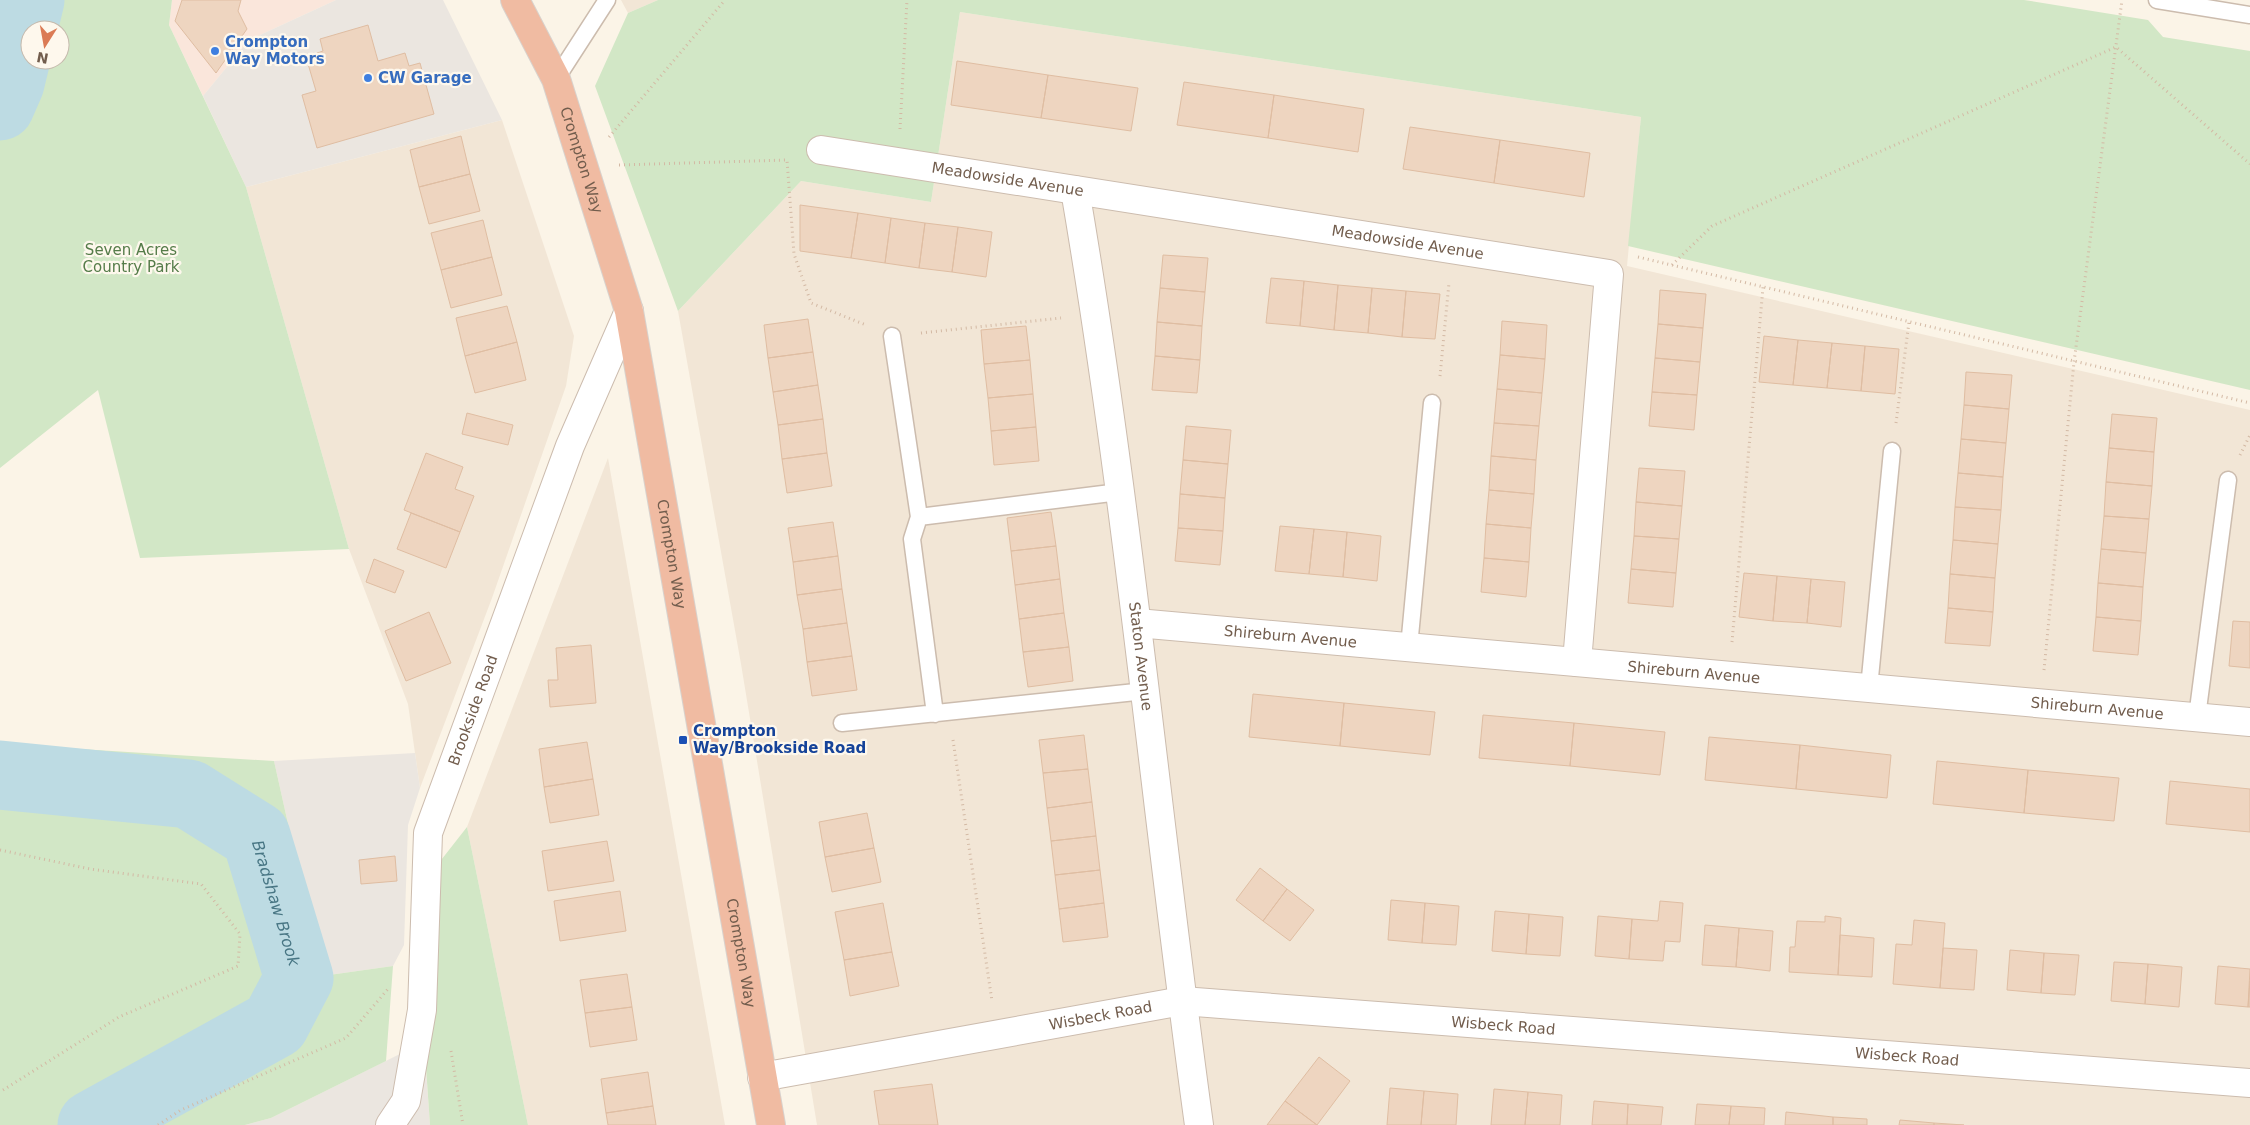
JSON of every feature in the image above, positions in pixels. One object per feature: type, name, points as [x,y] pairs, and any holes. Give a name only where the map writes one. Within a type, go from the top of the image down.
[{"type":"highway","name":"Crompton Way","points":[[515,0],[556,79],[629,311],[771,1125]]},
{"type":"street","name":"Meadowside Avenue","points":[[821,150],[1609,274]]},
{"type":"street","name":"Staton Avenue","points":[[1075,190],[1096,314],[1137,623],[1182,1001],[1199,1125]]},
{"type":"street","points":[[1577,662],[1609,274]]},
{"type":"street","name":"Brookside Road","points":[[390,1125],[406,1101],[422,1010],[428,833],[570,446],[629,311]]},
{"type":"street","name":"Shireburn Avenue","points":[[1137,623],[2250,722]]},
{"type":"street","name":"Wisbeck Road","points":[[762,1077],[1182,1001],[2250,1083]]},
{"type":"lane","points":[[556,79],[608,0]]},
{"type":"lane","points":[[2157,0],[2250,15]]},
{"type":"lane","points":[[892,336],[919,517],[912,539],[942,713]]},
{"type":"lane","points":[[1409,647],[1432,403]]},
{"type":"lane","points":[[1869,688],[1892,451]]},
{"type":"lane","points":[[2198,718],[2228,480]]},
{"type":"lane","points":[[919,517],[1119,492]]},
{"type":"lane","points":[[842,723],[1145,691]]},
{"type":"path","points":[[583,166],[725,0]]},
{"type":"path","points":[[898,162],[907,0]]},
{"type":"path","points":[[2041,703],[2074,362],[2122,0]]},
{"type":"path","points":[[2116,47],[2250,164]]},
{"type":"path","points":[[1672,265],[1712,226],[2116,47]]},
{"type":"path","points":[[583,166],[787,160],[794,254],[811,303],[892,336],[1096,314]]},
{"type":"path","points":[[1432,403],[1438,391],[1452,250]]},
{"type":"path","points":[[1609,274],[1632,256],[2250,403]]},
{"type":"path","points":[[1730,676],[1763,287]]},
{"type":"path","points":[[1892,451],[1909,322]]},
{"type":"path","points":[[942,713],[997,1033]]},
{"type":"path","points":[[0,850],[90,869],[200,884],[240,934],[238,966],[119,1017],[0,1092]]},
{"type":"path","points":[[158,1125],[189,1106],[346,1038],[424,946]]},
{"type":"shaded area","points":[[172,0],[336,0],[249,40],[203,96],[169,25]]},
{"type":"shaded area","points":[[336,0],[443,0],[502,120],[246,187],[203,96],[249,40]]},
{"type":"shaded area","points":[[621,0],[658,0],[628,13]]},
{"type":"shaded area","points":[[960,12],[1641,117],[1627,266],[2250,410],[2250,1125],[817,1125],[741,664],[678,311],[801,181],[931,202]]},
{"type":"shaded area","points":[[502,120],[574,336],[566,386],[492,598],[420,788],[408,704],[349,549],[246,187]]},
{"type":"shaded area","points":[[608,458],[725,1125],[528,1125],[467,827]]},
{"type":"shaded area","points":[[415,753],[420,788],[408,825],[404,945],[393,966],[322,976],[274,761]]},
{"type":"shaded area","points":[[424,1042],[430,1125],[245,1125],[271,1118]]},
{"type":"green space","name":"Seven Acres Country Park","points":[[0,0],[172,0],[169,25],[246,187],[349,549],[140,558],[98,390],[0,468]]},
{"type":"green space","points":[[658,0],[2024,0],[2148,20],[2163,37],[2250,51],[2250,390],[1628,246],[1641,117],[960,12],[931,202],[801,181],[678,311],[595,86],[628,13]]},
{"type":"green space","points":[[0,744],[274,761],[322,976],[393,966],[386,1061],[271,1118],[245,1125],[0,1125]]},
{"type":"green space","points":[[467,827],[528,1125],[430,1125],[422,1010],[427,878]]},
{"type":"building","name":"Crompton Way Motors","points":[[182,0],[241,0],[238,11],[247,29],[216,73],[175,21]]},
{"type":"building","name":"CW Garage","points":[[368,25],[378,61],[405,53],[409,66],[420,63],[434,114],[317,148],[302,95],[316,91],[306,57],[323,51],[320,39]]},
{"type":"building","points":[[957,61],[1048,75],[1041,118],[951,105]]},
{"type":"building","points":[[1048,75],[1138,88],[1131,131],[1041,118]]},
{"type":"building","points":[[1184,82],[1274,95],[1268,138],[1177,125]]},
{"type":"building","points":[[1274,95],[1364,109],[1358,152],[1268,138]]},
{"type":"building","points":[[1410,127],[1500,140],[1494,183],[1403,169]]},
{"type":"building","points":[[461,136],[470,174],[419,187],[410,150]]},
{"type":"building","points":[[1500,140],[1590,153],[1584,197],[1494,183]]},
{"type":"building","points":[[470,174],[480,211],[429,224],[419,187]]},
{"type":"building","points":[[800,205],[858,213],[851,258],[800,251]]},
{"type":"building","points":[[858,213],[891,218],[885,263],[851,258]]},
{"type":"building","points":[[891,218],[925,223],[919,268],[885,263]]},
{"type":"building","points":[[483,220],[492,257],[441,270],[431,233]]},
{"type":"building","points":[[925,223],[958,227],[952,272],[919,268]]},
{"type":"building","points":[[958,227],[992,232],[986,277],[952,272]]},
{"type":"building","points":[[1163,255],[1208,258],[1205,292],[1160,288]]},
{"type":"building","points":[[492,257],[502,295],[451,308],[441,270]]},
{"type":"building","points":[[1271,278],[1304,281],[1300,326],[1266,323]]},
{"type":"building","points":[[1304,281],[1338,285],[1334,330],[1300,326]]},
{"type":"building","points":[[1338,285],[1372,288],[1368,333],[1334,330]]},
{"type":"building","points":[[1160,288],[1205,292],[1202,326],[1157,322]]},
{"type":"building","points":[[1372,288],[1406,291],[1402,337],[1368,333]]},
{"type":"building","points":[[1660,290],[1706,294],[1703,328],[1658,324]]},
{"type":"building","points":[[1406,291],[1440,294],[1435,339],[1402,337]]},
{"type":"building","points":[[507,306],[517,342],[465,356],[456,318]]},
{"type":"building","points":[[808,319],[813,352],[768,358],[764,325]]},
{"type":"building","points":[[1502,321],[1547,325],[1545,359],[1500,355]]},
{"type":"building","points":[[1157,322],[1202,326],[1200,360],[1155,356]]},
{"type":"building","points":[[1658,324],[1703,328],[1700,362],[1655,358]]},
{"type":"building","points":[[1026,326],[1030,360],[984,364],[981,330]]},
{"type":"building","points":[[1764,336],[1798,340],[1793,385],[1759,382]]},
{"type":"building","points":[[1798,340],[1832,343],[1827,388],[1793,385]]},
{"type":"building","points":[[517,342],[526,380],[475,393],[465,356]]},
{"type":"building","points":[[1832,343],[1865,346],[1861,391],[1827,388]]},
{"type":"building","points":[[1865,346],[1899,349],[1895,394],[1861,391]]},
{"type":"building","points":[[813,352],[818,385],[773,392],[768,358]]},
{"type":"building","points":[[1500,355],[1545,359],[1542,393],[1497,389]]},
{"type":"building","points":[[1155,356],[1200,360],[1197,393],[1152,390]]},
{"type":"building","points":[[1655,358],[1700,362],[1697,395],[1652,392]]},
{"type":"building","points":[[1030,360],[1033,394],[988,398],[984,364]]},
{"type":"building","points":[[1966,372],[2012,375],[2009,409],[1964,405]]},
{"type":"building","points":[[818,385],[823,419],[778,425],[773,392]]},
{"type":"building","points":[[1497,389],[1542,393],[1539,426],[1494,423]]},
{"type":"building","points":[[1652,392],[1697,395],[1694,430],[1649,426]]},
{"type":"building","points":[[1033,394],[1036,427],[991,431],[988,398]]},
{"type":"building","points":[[1964,405],[2009,409],[2006,443],[1961,439]]},
{"type":"building","points":[[467,413],[513,425],[508,445],[462,434]]},
{"type":"building","points":[[2112,414],[2157,418],[2154,452],[2109,448]]},
{"type":"building","points":[[823,419],[827,453],[782,459],[778,425]]},
{"type":"building","points":[[1494,423],[1539,426],[1536,460],[1491,456]]},
{"type":"building","points":[[1186,426],[1231,430],[1228,464],[1183,460]]},
{"type":"building","points":[[1036,427],[1039,461],[994,465],[991,431]]},
{"type":"building","points":[[1961,439],[2006,443],[2003,477],[1958,473]]},
{"type":"building","points":[[2109,448],[2154,452],[2152,486],[2106,482]]},
{"type":"building","points":[[426,453],[463,467],[455,489],[474,496],[460,532],[404,510]]},
{"type":"building","points":[[827,453],[832,486],[787,493],[782,459]]},
{"type":"building","points":[[1491,456],[1536,460],[1534,494],[1489,490]]},
{"type":"building","points":[[1183,460],[1228,464],[1225,498],[1180,494]]},
{"type":"building","points":[[1639,468],[1685,471],[1682,506],[1636,502]]},
{"type":"building","points":[[1958,473],[2003,477],[2001,510],[1955,507]]},
{"type":"building","points":[[2106,482],[2152,486],[2149,519],[2104,516]]},
{"type":"building","points":[[1489,490],[1534,494],[1531,528],[1486,524]]},
{"type":"building","points":[[1180,494],[1225,498],[1223,531],[1178,528]]},
{"type":"building","points":[[1636,502],[1682,506],[1679,539],[1634,536]]},
{"type":"building","points":[[1955,507],[2001,510],[1998,544],[1953,540]]},
{"type":"building","points":[[1051,512],[1056,546],[1011,551],[1007,518]]},
{"type":"building","points":[[411,513],[460,532],[446,568],[397,549]]},
{"type":"building","points":[[2104,516],[2149,519],[2146,553],[2101,549]]},
{"type":"building","points":[[833,522],[838,556],[793,562],[788,528]]},
{"type":"building","points":[[1486,524],[1531,528],[1529,562],[1484,558]]},
{"type":"building","points":[[1280,526],[1314,529],[1309,574],[1275,571]]},
{"type":"building","points":[[1178,528],[1223,531],[1220,565],[1175,561]]},
{"type":"building","points":[[1314,529],[1347,532],[1343,577],[1309,574]]},
{"type":"building","points":[[1347,532],[1381,536],[1377,581],[1343,577]]},
{"type":"building","points":[[1634,536],[1679,539],[1676,573],[1631,569]]},
{"type":"building","points":[[1953,540],[1998,544],[1995,578],[1950,574]]},
{"type":"building","points":[[1056,546],[1060,579],[1015,585],[1011,551]]},
{"type":"building","points":[[2101,549],[2146,553],[2143,587],[2098,583]]},
{"type":"building","points":[[838,556],[842,589],[797,595],[793,562]]},
{"type":"building","points":[[1484,558],[1529,562],[1526,597],[1481,592]]},
{"type":"building","points":[[374,559],[404,571],[395,593],[366,582]]},
{"type":"building","points":[[1631,569],[1676,573],[1673,607],[1628,603]]},
{"type":"building","points":[[1744,573],[1777,576],[1773,621],[1739,617]]},
{"type":"building","points":[[1950,574],[1995,578],[1993,612],[1948,608]]},
{"type":"building","points":[[1777,576],[1811,579],[1807,623],[1773,621]]},
{"type":"building","points":[[1060,579],[1064,613],[1019,619],[1015,585]]},
{"type":"building","points":[[1811,579],[1845,582],[1841,627],[1807,623]]},
{"type":"building","points":[[2098,583],[2143,587],[2141,621],[2096,617]]},
{"type":"building","points":[[842,589],[847,623],[803,629],[797,595]]},
{"type":"building","points":[[1948,608],[1993,612],[1990,646],[1945,643]]},
{"type":"building","points":[[429,612],[451,663],[406,681],[385,631]]},
{"type":"building","points":[[1064,613],[1069,647],[1023,652],[1019,619]]},
{"type":"building","points":[[2096,617],[2141,621],[2138,655],[2093,651]]},
{"type":"building","points":[[2233,621],[2250,622],[2250,668],[2229,666]]},
{"type":"building","points":[[847,623],[852,656],[807,662],[803,629]]},
{"type":"building","points":[[591,645],[596,703],[550,707],[548,680],[558,680],[556,648]]},
{"type":"building","points":[[1069,647],[1073,681],[1028,687],[1023,652]]},
{"type":"building","points":[[852,656],[857,690],[812,696],[807,662]]},
{"type":"building","points":[[1253,694],[1344,703],[1340,746],[1249,737]]},
{"type":"building","points":[[1344,703],[1435,712],[1430,755],[1340,746]]},
{"type":"building","points":[[1483,715],[1574,723],[1570,766],[1479,758]]},
{"type":"building","points":[[1574,723],[1665,732],[1660,775],[1570,766]]},
{"type":"building","points":[[1084,735],[1088,769],[1043,773],[1039,740]]},
{"type":"building","points":[[1709,737],[1800,745],[1796,789],[1705,780]]},
{"type":"building","points":[[587,742],[593,779],[544,787],[539,749]]},
{"type":"building","points":[[1800,745],[1891,755],[1887,798],[1796,789]]},
{"type":"building","points":[[1937,761],[2028,770],[2024,813],[1933,804]]},
{"type":"building","points":[[1088,769],[1092,802],[1047,808],[1043,773]]},
{"type":"building","points":[[2028,770],[2119,778],[2114,821],[2024,813]]},
{"type":"building","points":[[593,779],[599,815],[550,823],[544,787]]},
{"type":"building","points":[[2170,781],[2250,789],[2250,832],[2166,824]]},
{"type":"building","points":[[1092,802],[1096,836],[1051,841],[1047,808]]},
{"type":"building","points":[[867,813],[874,848],[825,857],[819,822]]},
{"type":"building","points":[[1096,836],[1100,870],[1055,875],[1051,841]]},
{"type":"building","points":[[607,841],[614,881],[548,891],[542,851]]},
{"type":"building","points":[[874,848],[881,882],[832,892],[825,857]]},
{"type":"building","points":[[395,856],[397,881],[361,884],[359,860]]},
{"type":"building","points":[[1260,868],[1287,889],[1263,921],[1236,900]]},
{"type":"building","points":[[1100,870],[1104,903],[1059,909],[1055,875]]},
{"type":"building","points":[[1287,889],[1314,910],[1290,941],[1263,921]]},
{"type":"building","points":[[620,891],[626,931],[560,941],[554,901]]},
{"type":"building","points":[[1391,900],[1425,903],[1422,943],[1388,940]]},
{"type":"building","points":[[1660,901],[1683,903],[1680,942],[1665,941],[1663,961],[1629,959],[1632,919],[1658,921]]},
{"type":"building","points":[[883,903],[892,952],[844,960],[835,912]]},
{"type":"building","points":[[1104,903],[1108,937],[1063,942],[1059,909]]},
{"type":"building","points":[[1425,903],[1459,906],[1456,945],[1422,943]]},
{"type":"building","points":[[1495,911],[1529,914],[1526,954],[1492,951]]},
{"type":"building","points":[[1529,914],[1563,917],[1560,956],[1526,954]]},
{"type":"building","points":[[1598,916],[1632,919],[1629,959],[1595,956]]},
{"type":"building","points":[[1825,916],[1841,918],[1838,975],[1789,972],[1790,947],[1795,947],[1797,921],[1825,922]]},
{"type":"building","points":[[1914,920],[1945,923],[1940,988],[1893,984],[1896,944],[1912,945]]},
{"type":"building","points":[[1705,925],[1739,928],[1736,967],[1702,965]]},
{"type":"building","points":[[1739,928],[1773,931],[1770,971],[1736,967]]},
{"type":"building","points":[[1840,935],[1874,938],[1872,977],[1838,975]]},
{"type":"building","points":[[1943,948],[1977,950],[1974,990],[1940,988]]},
{"type":"building","points":[[2010,950],[2044,953],[2041,993],[2007,990]]},
{"type":"building","points":[[892,952],[899,986],[850,996],[844,960]]},
{"type":"building","points":[[2044,953],[2079,955],[2075,995],[2041,993]]},
{"type":"building","points":[[2114,962],[2148,964],[2145,1004],[2111,1001]]},
{"type":"building","points":[[2148,964],[2182,967],[2179,1007],[2145,1004]]},
{"type":"building","points":[[2218,966],[2250,969],[2248,1007],[2215,1004]]},
{"type":"building","points":[[627,974],[632,1007],[585,1013],[580,980]]},
{"type":"building","points":[[2250,981],[2250,1007],[2248,1007]]},
{"type":"building","points":[[632,1007],[637,1040],[590,1047],[585,1013]]},
{"type":"building","points":[[1319,1057],[1350,1081],[1317,1125],[1285,1101]]},
{"type":"building","points":[[648,1072],[653,1106],[606,1113],[601,1079]]},
{"type":"building","points":[[932,1084],[938,1125],[879,1125],[874,1091]]},
{"type":"building","points":[[1390,1088],[1424,1091],[1421,1125],[1387,1125]]},
{"type":"building","points":[[1494,1089],[1528,1092],[1525,1125],[1491,1125]]},
{"type":"building","points":[[1424,1091],[1458,1094],[1456,1125],[1421,1125]]},
{"type":"building","points":[[1528,1092],[1562,1095],[1560,1125],[1525,1125]]},
{"type":"building","points":[[1285,1101],[1317,1125],[1267,1125]]},
{"type":"building","points":[[1594,1101],[1628,1104],[1627,1125],[1592,1125]]},
{"type":"building","points":[[1628,1104],[1663,1107],[1661,1125],[1627,1125]]},
{"type":"building","points":[[1697,1104],[1731,1106],[1729,1125],[1695,1125]]},
{"type":"building","points":[[653,1106],[656,1125],[608,1125],[606,1113]]},
{"type":"building","points":[[1731,1106],[1765,1108],[1764,1125],[1729,1125]]},
{"type":"building","points":[[1786,1112],[1833,1117],[1833,1125],[1785,1125]]},
{"type":"building","points":[[1833,1117],[1867,1119],[1867,1125],[1833,1125]]},
{"type":"building","points":[[1900,1120],[1934,1123],[1934,1125],[1899,1125]]},
{"type":"building","points":[[1934,1123],[1964,1125],[1934,1125]]},
{"type":"waterway","name":"Bradshaw Brook","points":[[0,106],[10,83],[30,0]]},
{"type":"waterway","name":"Bradshaw Brook","points":[[0,775],[189,794],[256,836],[299,978],[275,1024],[92,1125]]},
{"type":"place","name":"Crompton Way Motors","points":[[215,51]]},
{"type":"place","name":"CW Garage","points":[[368,78]]},
{"type":"place","name":"Crompton Way/Brookside Road","points":[[683,740]]}]
